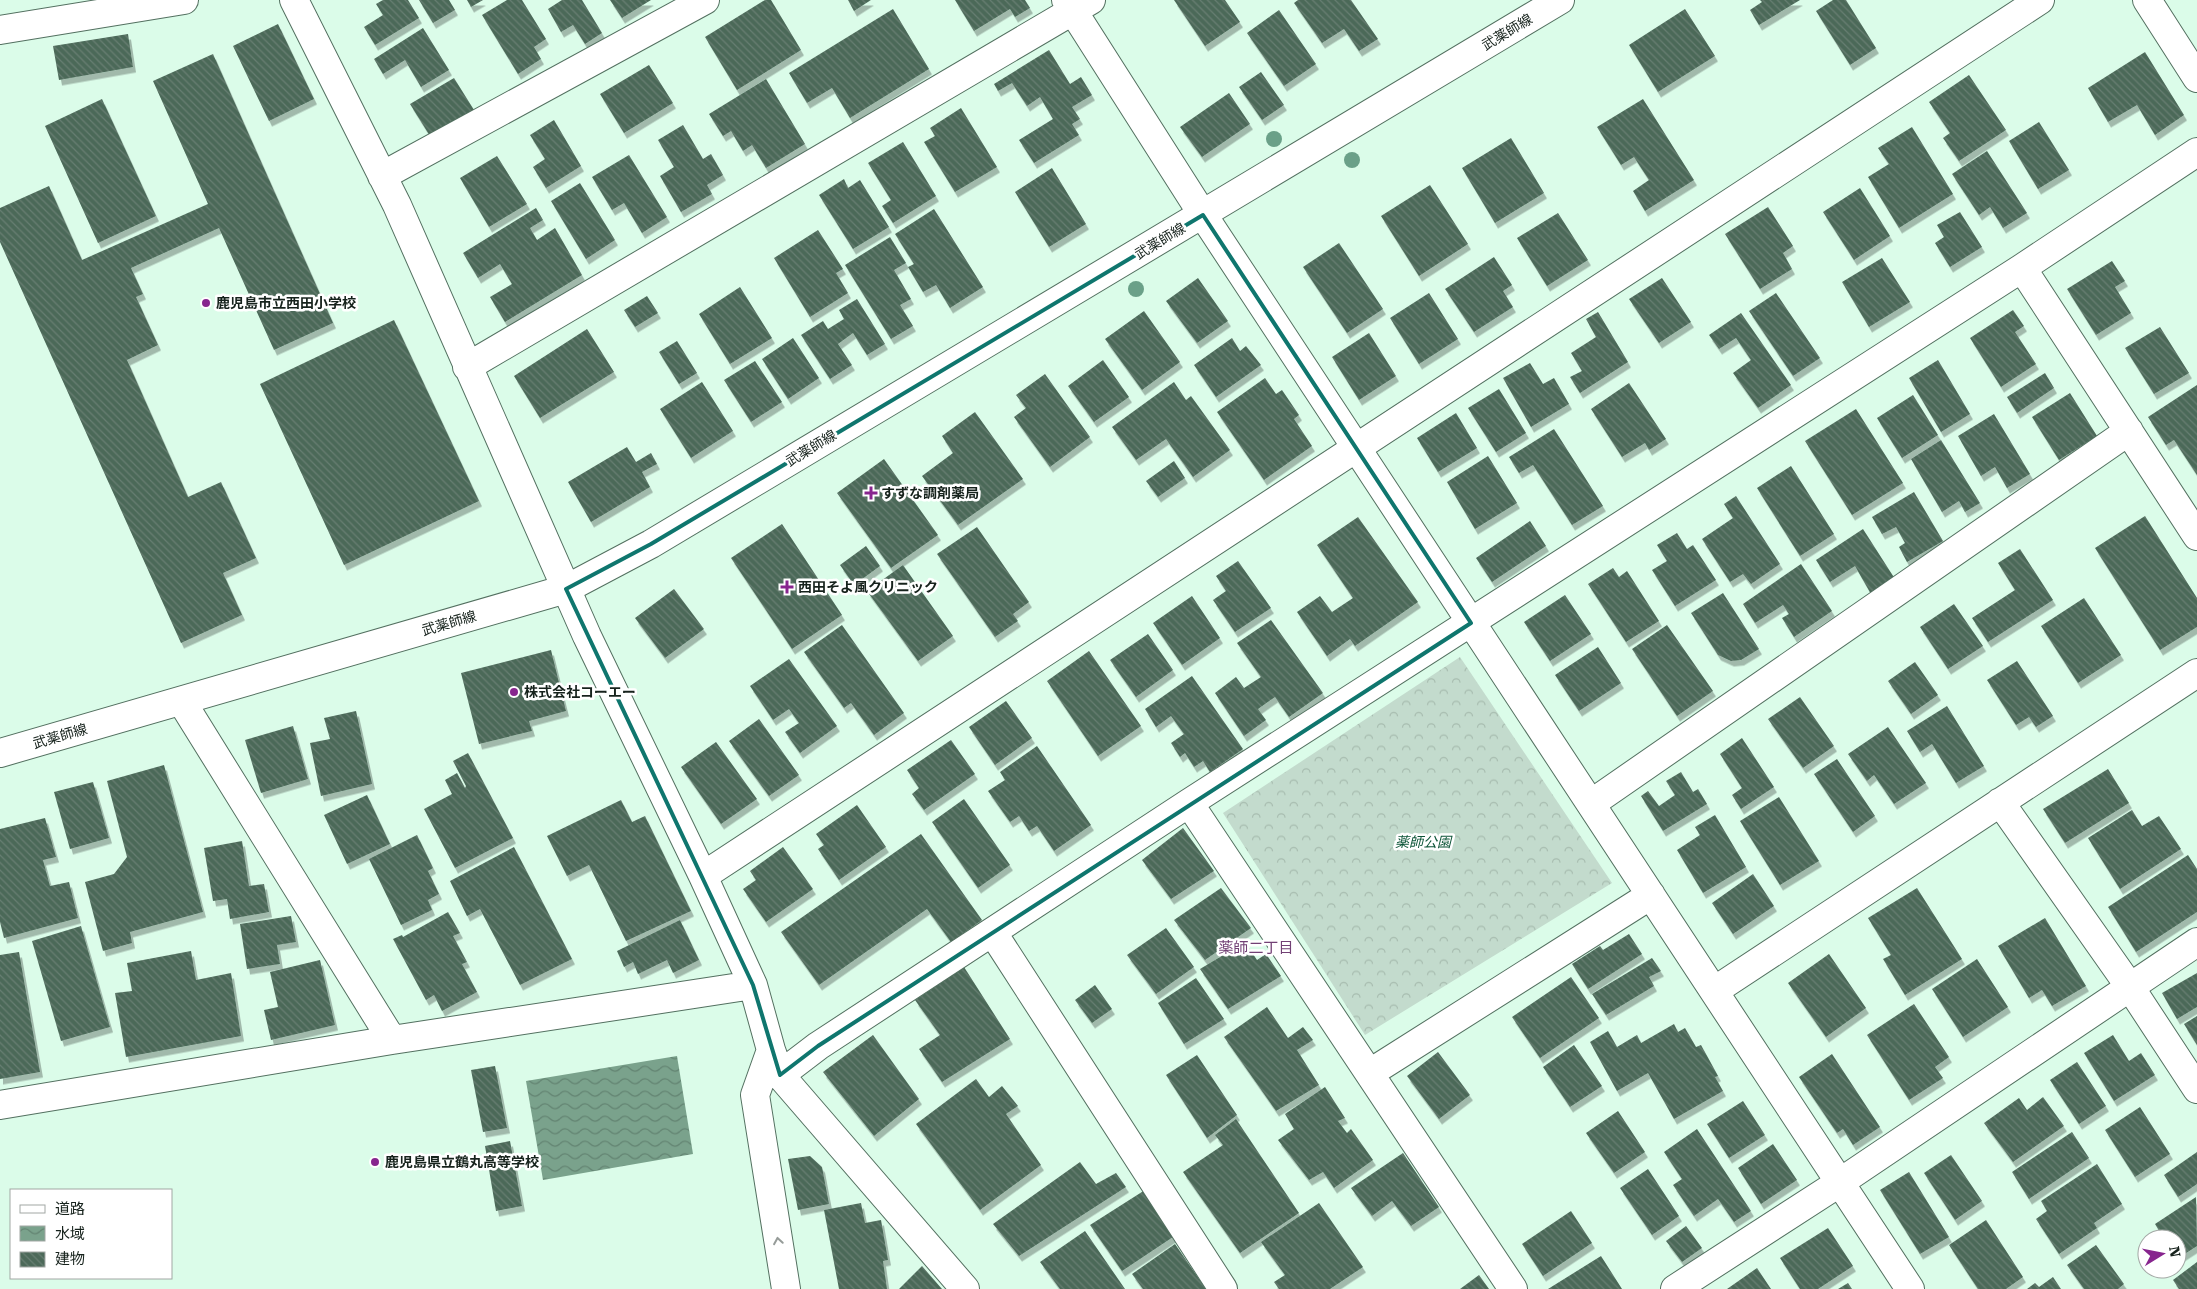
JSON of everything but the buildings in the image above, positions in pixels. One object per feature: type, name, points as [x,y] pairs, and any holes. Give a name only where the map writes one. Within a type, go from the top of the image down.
[{"type":"street","points":[[0,30],[184,0]]},
{"type":"street","points":[[294,0],[382,176],[566,589],[703,876],[752,984],[780,1075],[964,1289]]},
{"type":"street","points":[[382,176],[705,0]]},
{"type":"street","name":"武薬師線","points":[[0,753],[182,702],[566,589],[652,544],[1560,0]]},
{"type":"street","points":[[703,876],[1356,446],[2040,0]]},
{"type":"street","points":[[2147,0],[2197,78]]},
{"type":"street","points":[[467,366],[1077,4],[1203,215],[1592,803],[1910,1289]]},
{"type":"street","points":[[780,1075],[818,1046],[993,933],[1188,803],[1472,623],[2022,268],[2197,152]]},
{"type":"street","points":[[2022,268],[2197,536]]},
{"type":"street","points":[[1592,803],[2129,431]]},
{"type":"street","points":[[1714,991],[2197,673]]},
{"type":"street","points":[[182,702],[392,1040]]},
{"type":"street","points":[[2000,802],[2130,988],[2197,1089]]},
{"type":"street","points":[[1188,803],[1513,1289]]},
{"type":"street","points":[[1370,1073],[1651,895]]},
{"type":"street","points":[[993,933],[1223,1289]]},
{"type":"street","points":[[1675,1289],[1839,1183],[2197,942]]},
{"type":"street","points":[[0,1105],[392,1040],[752,984]]},
{"type":"street","points":[[771,1050],[754,1095],[786,1289]]},
{"type":"highlighted area","points":[[1203,215],[1471,623],[818,1046],[780,1075],[753,985],[566,589],[651,544]]},
{"type":"green space","name":"薬師公園","points":[[1460,657],[1612,883],[1365,1035],[1223,813]]},
{"type":"water","points":[[677,1056],[693,1154],[543,1180],[526,1081]]},
{"type":"place","name":"鹿児島市立西田小学校","points":[[206,303]]},
{"type":"place","name":"すずな調剤薬局","points":[[871,493]]},
{"type":"place","name":"西田そよ風クリニック","points":[[787,587]]},
{"type":"place","name":"株式会社コーエー","points":[[514,692]]},
{"type":"place","name":"鹿児島県立鶴丸高等学校","points":[[375,1162]]},
{"type":"district","name":"薬師二丁目","points":[[1256,948]]}]
